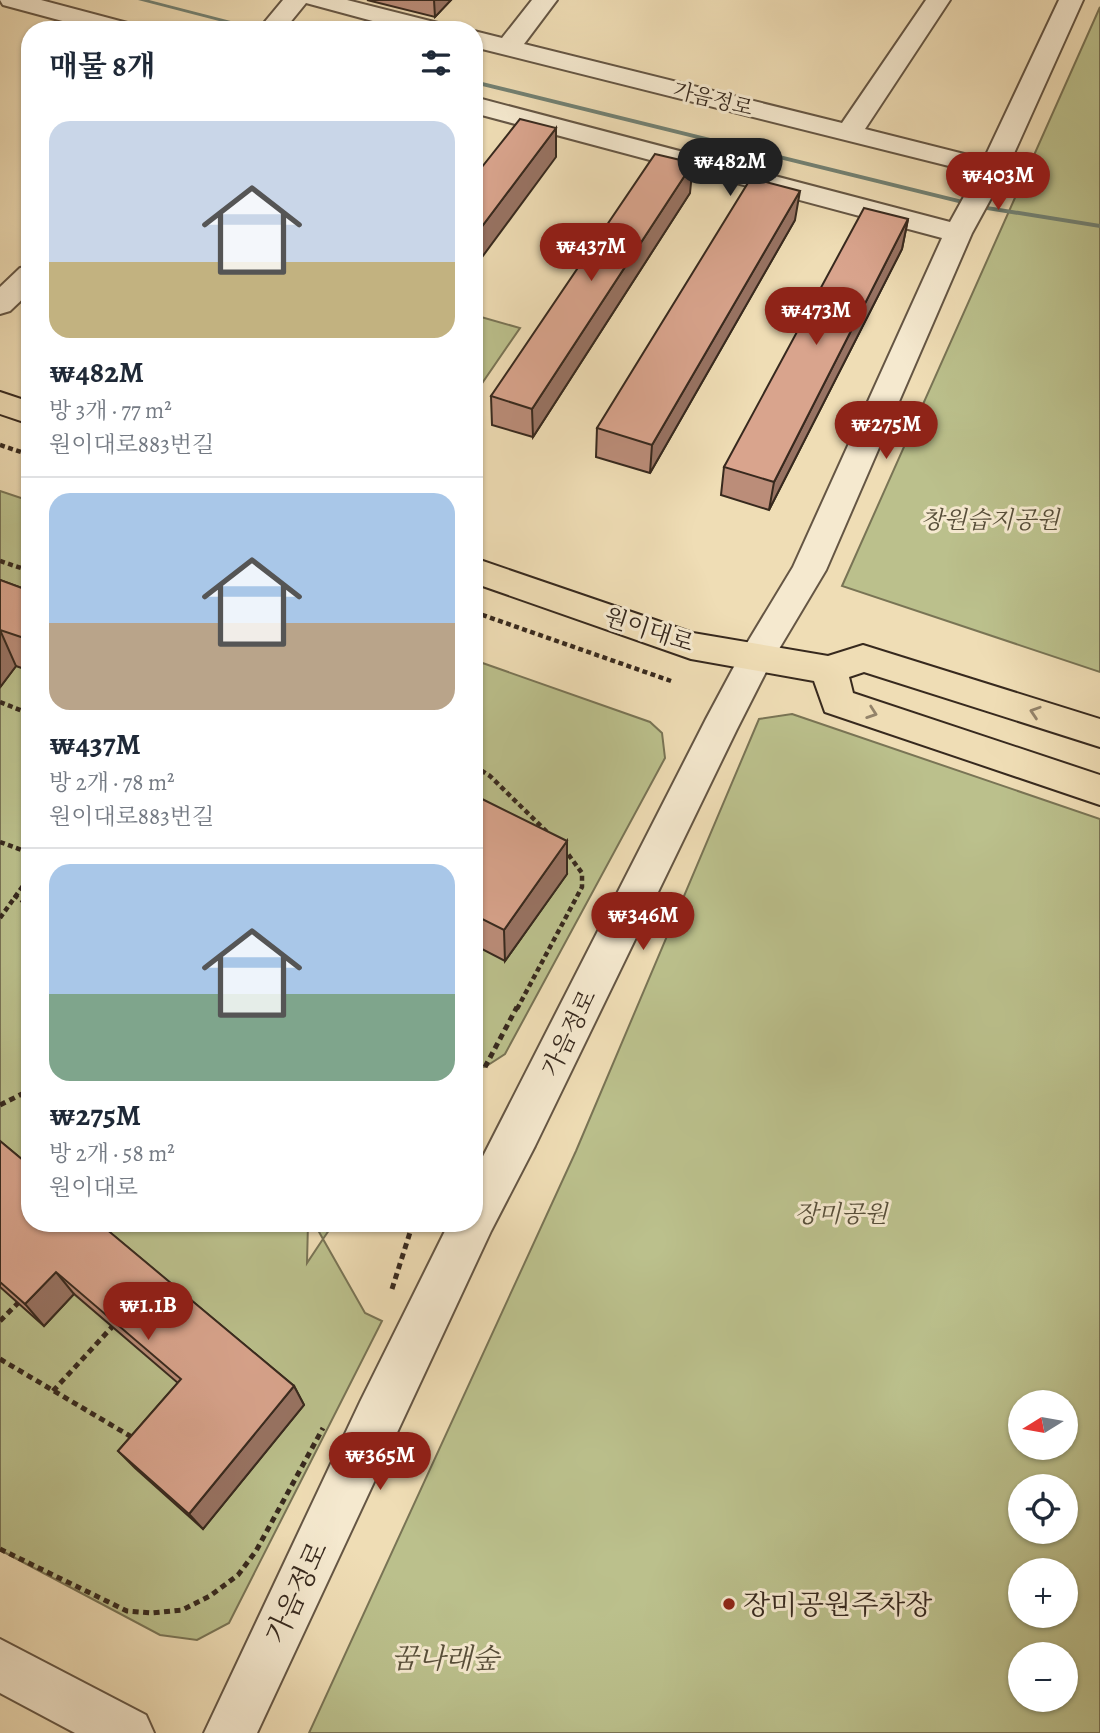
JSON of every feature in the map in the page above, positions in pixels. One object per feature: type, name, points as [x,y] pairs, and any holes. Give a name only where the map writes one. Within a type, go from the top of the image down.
[{"type":"main road","points":[[0,402],[21,410]]},
{"type":"main road","name":"원이대로","points":[[483,573],[691,646],[829,670],[863,658],[1100,733]]},
{"type":"main road","points":[[829,670],[838,702],[1100,790]]},
{"type":"street","points":[[12,0],[92,21]]},
{"type":"street","points":[[509,47],[545,0]]},
{"type":"street","points":[[849,133],[938,0]]},
{"type":"street","points":[[991,173],[1071,0]]},
{"type":"street","points":[[280,21],[302,2],[394,21]]},
{"type":"street","name":"가음정로","points":[[483,41],[849,133],[991,173],[960,229],[809,570],[756,658],[483,1201]]},
{"type":"street","points":[[483,108],[960,229]]},
{"type":"street","points":[[0,304],[21,284]]},
{"type":"street","name":"가음정로","points":[[230,1733],[382,1407],[468,1232]]},
{"type":"street","points":[[0,1665],[128,1733]]},
{"type":"path","points":[[0,445],[21,452]]},
{"type":"path","points":[[0,561],[21,568]]},
{"type":"path","points":[[483,615],[671,681]]},
{"type":"path","points":[[0,702],[21,710]]},
{"type":"path","points":[[483,772],[554,839]]},
{"type":"path","points":[[0,842],[21,850]]},
{"type":"path","points":[[485,1067],[582,887],[582,873],[563,848]]},
{"type":"path","points":[[0,918],[21,887]]},
{"type":"path","points":[[14,895],[21,900]]},
{"type":"path","points":[[0,1104],[21,1096]]},
{"type":"path","points":[[390,1297],[410,1232]]},
{"type":"path","points":[[0,1321],[18,1303]]},
{"type":"path","points":[[53,1391],[112,1327]]},
{"type":"path","points":[[0,1359],[141,1442]]},
{"type":"path","points":[[0,1549],[127,1611],[152,1613],[182,1610],[210,1596],[238,1576],[256,1551],[329,1418]]},
{"type":"green space","name":"창원습지공원","points":[[1100,7],[1100,672],[842,586]]},
{"type":"green space","points":[[483,318],[520,328],[483,382]]},
{"type":"green space","points":[[0,491],[21,498],[21,1232],[308,1232],[307,1263],[323,1239],[365,1313],[382,1321],[229,1623],[197,1640],[160,1635],[0,1550]]},
{"type":"green space","points":[[483,663],[650,722],[662,733],[665,758],[505,1054],[485,1067]]},
{"type":"green space","name":"장미공원","points":[[792,714],[1100,819],[1100,1733],[309,1733],[576,1151],[759,719]]},
{"type":"building","points":[[520,119],[556,128],[483,225],[483,166]]},
{"type":"building","points":[[655,154],[693,163],[532,409],[491,396]]},
{"type":"building","points":[[751,178],[800,191],[652,445],[597,428]]},
{"type":"building","points":[[864,208],[908,219],[774,482],[724,467]]},
{"type":"building","points":[[0,580],[21,588],[21,637],[0,630]]},
{"type":"building","points":[[483,799],[567,841],[504,930],[483,920]]},
{"type":"building","points":[[0,1141],[21,1158],[21,1232],[110,1232],[294,1386],[189,1514],[118,1451],[181,1379],[56,1272],[25,1304],[0,1282]]},
{"type":"waterway","points":[[141,0],[226,21]]},
{"type":"waterway","points":[[483,84],[987,208],[1100,226]]},
{"type":"place","name":"장미공원주차장","points":[[729,1604]]},
{"type":"park label","name":"꿈나래숲","points":[[445,1658]]}]
